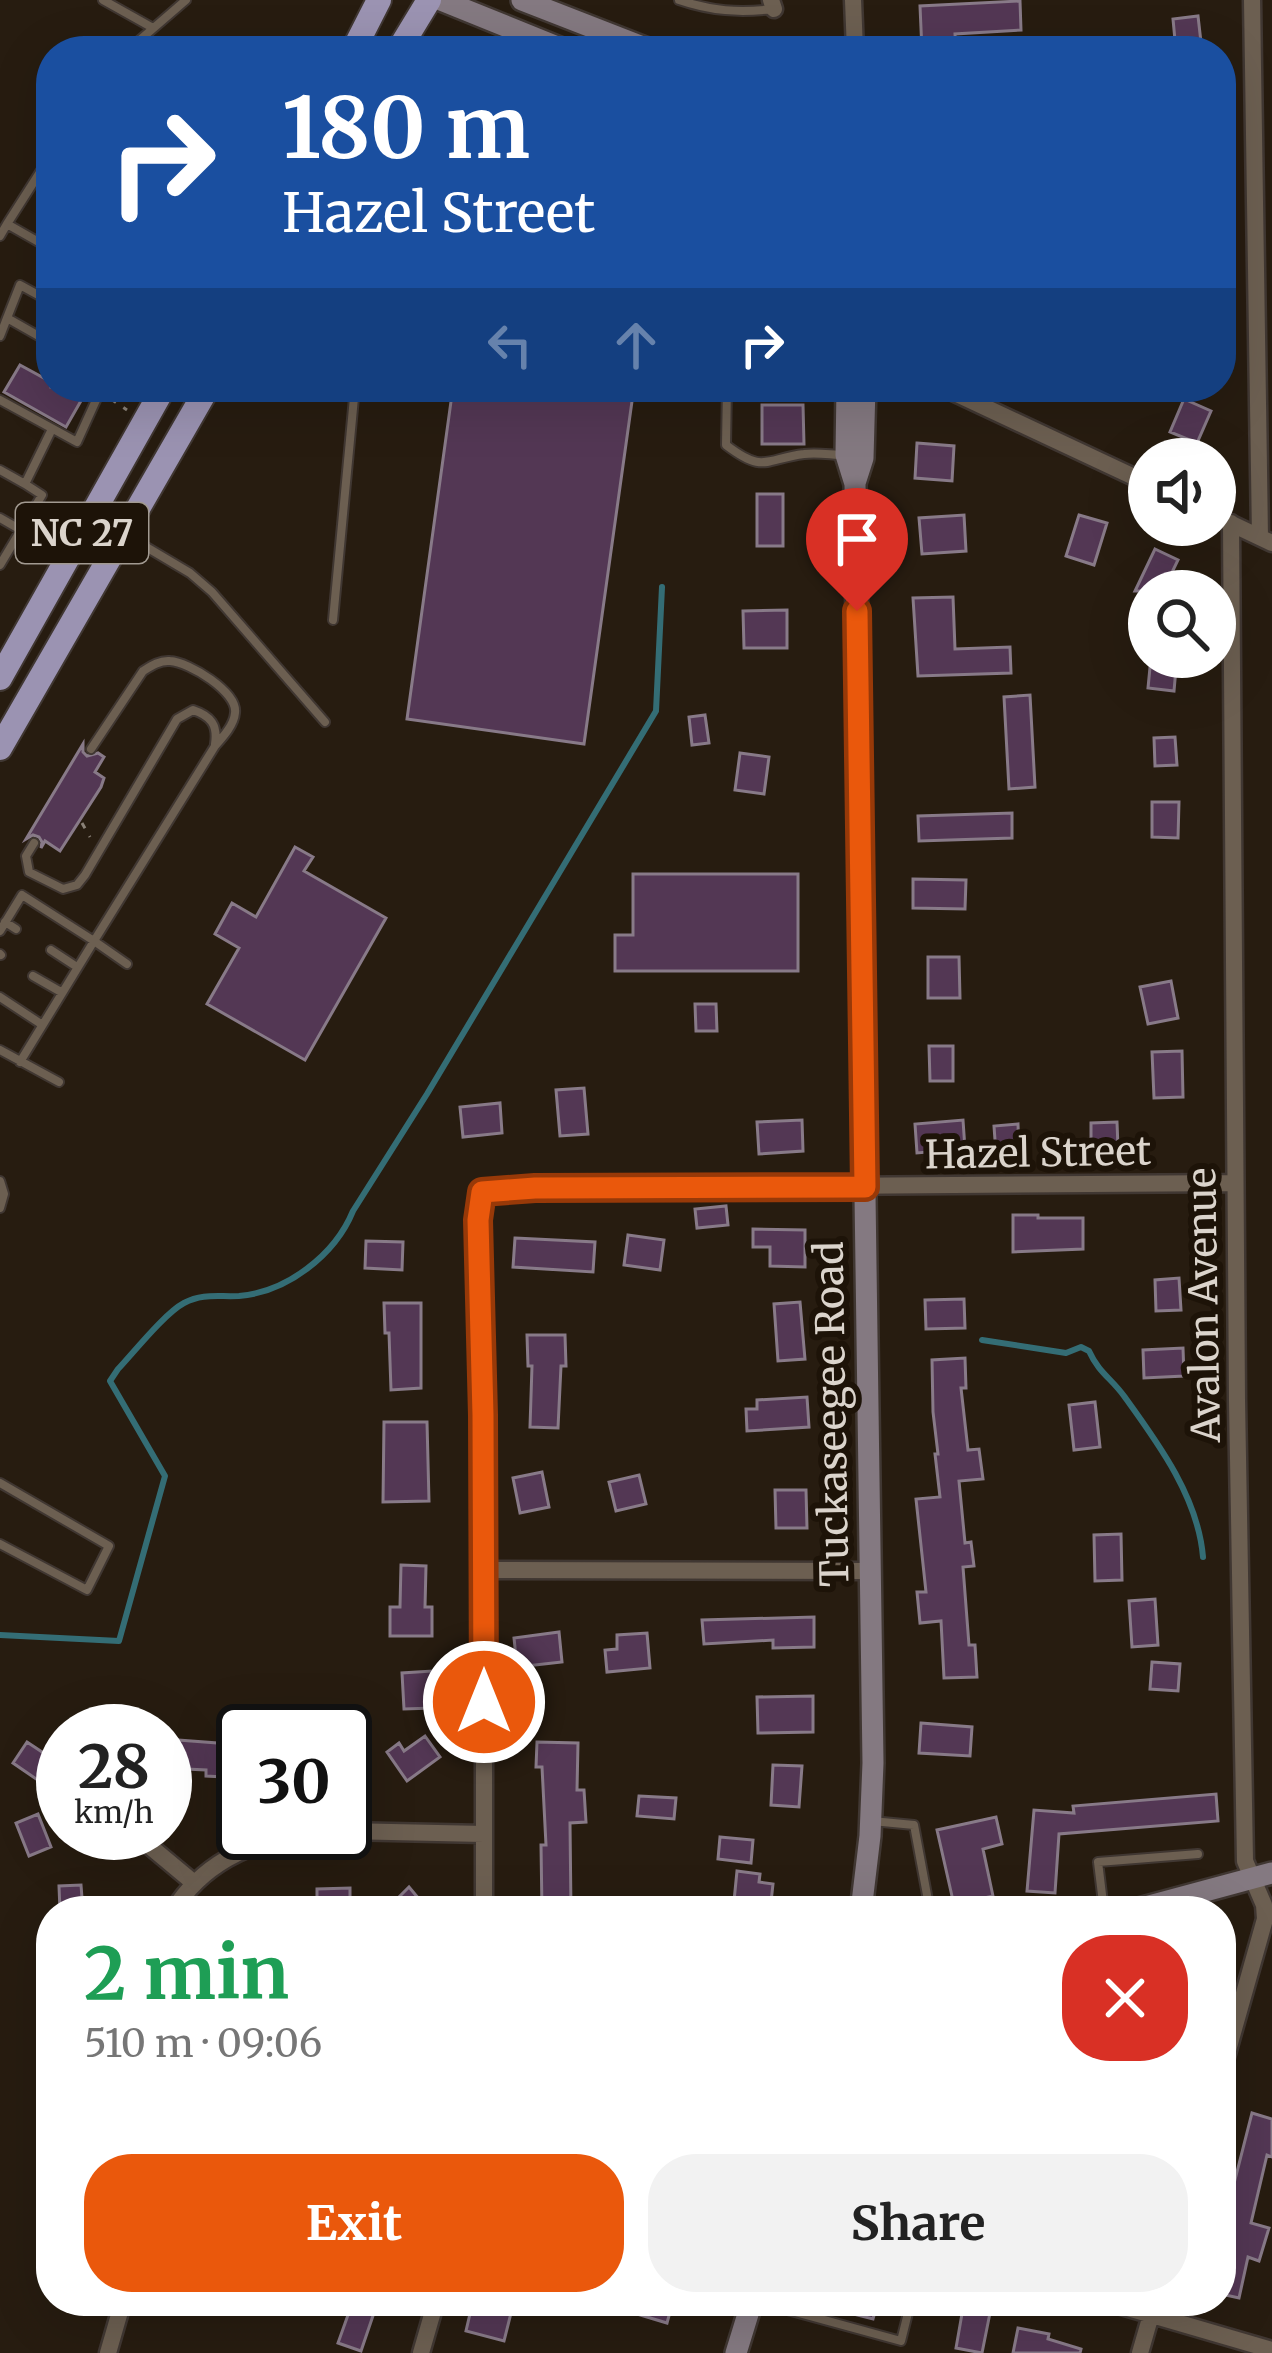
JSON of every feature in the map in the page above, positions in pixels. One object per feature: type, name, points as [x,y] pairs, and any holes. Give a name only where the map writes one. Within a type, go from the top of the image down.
[{"type":"main road","points":[[361,36],[380,0]]},
{"type":"main road","points":[[407,36],[429,0]]},
{"type":"main road","points":[[441,0],[530,36]]},
{"type":"main road","points":[[522,0],[614,36]]},
{"type":"main road","name":"NC 27","points":[[0,678],[156,402]]},
{"type":"main road","points":[[187,427],[193,402]]},
{"type":"main road","name":"NC 27","points":[[0,748],[200,402]]},
{"type":"main road","name":"Tuckaseegee Road","points":[[847,402],[846,455],[855,484],[873,1763],[862,1896]]},
{"type":"main road","name":"Tuckaseegee Road","points":[[855,484],[863,458],[865,402]]},
{"type":"main road","points":[[1187,1896],[1262,1876]]},
{"type":"main road","points":[[736,2353],[748,2316]]},
{"type":"street","points":[[854,0],[855,36]]},
{"type":"street","points":[[1236,525],[1266,540],[1252,0]]},
{"type":"street","points":[[974,402],[1128,474]]},
{"type":"street","name":"Avalon Avenue","points":[[1223,546],[1245,1861],[1262,1876],[1265,1919],[1236,2022]]},
{"type":"street","name":"Hazel Street","points":[[485,1570],[478,1220],[482,1192],[1235,1184]]},
{"type":"street","points":[[484,1896],[485,1570],[870,1571]]},
{"type":"street","points":[[372,1832],[484,1834]]},
{"type":"street","points":[[166,1860],[194,1883]]},
{"type":"street","points":[[184,1896],[223,1860]]},
{"type":"street","points":[[108,2353],[119,2316]]},
{"type":"street","points":[[421,2353],[432,2316]]},
{"type":"street","points":[[1140,2353],[1152,2316]]},
{"type":"street","points":[[1176,2316],[1272,2350]]},
{"type":"lane","points":[[103,0],[153,28]]},
{"type":"lane","points":[[144,36],[186,0]]},
{"type":"lane","points":[[679,0],[703,8],[721,5],[741,13],[773,4]]},
{"type":"lane","points":[[0,236],[36,178]]},
{"type":"lane","points":[[7,224],[36,240]]},
{"type":"lane","points":[[0,336],[20,285],[36,294]]},
{"type":"lane","points":[[7,318],[36,334]]},
{"type":"lane","points":[[0,400],[77,442],[97,402]]},
{"type":"lane","points":[[333,620],[355,402]]},
{"type":"lane","points":[[727,402],[726,445],[746,460],[772,463],[803,454],[846,455]]},
{"type":"lane","points":[[25,484],[52,429]]},
{"type":"lane","points":[[0,470],[42,495],[0,565]]},
{"type":"lane","points":[[0,518],[21,530]]},
{"type":"lane","points":[[125,534],[190,573],[212,592],[325,722]]},
{"type":"lane","points":[[20,1061],[225,734],[236,715],[234,700],[191,669],[172,661],[155,663],[143,671],[91,749]]},
{"type":"lane","points":[[34,843],[26,856],[29,872],[63,889],[76,885],[177,719],[193,710],[214,721],[215,746]]},
{"type":"lane","points":[[16,929],[3,926],[22,896],[127,964]]},
{"type":"lane","points":[[51,950],[77,967]]},
{"type":"lane","points":[[33,976],[61,992]]},
{"type":"lane","points":[[0,997],[41,1024]]},
{"type":"lane","points":[[0,1050],[59,1082]]},
{"type":"lane","points":[[0,1181],[4,1194],[0,1208]]},
{"type":"lane","points":[[0,1484],[110,1546],[87,1590],[0,1544]]},
{"type":"lane","points":[[870,1821],[914,1825],[927,1896]]},
{"type":"lane","points":[[1102,1896],[1098,1862],[1198,1854]]},
{"type":"lane","points":[[809,2316],[902,2341],[908,2316]]},
{"type":"path","points":[[117,402],[127,410]]},
{"type":"building","points":[[1020,1],[1021,30],[921,36],[920,6]]},
{"type":"building","points":[[1198,16],[1200,36],[1175,36],[1173,19]]},
{"type":"building","points":[[20,365],[36,374],[36,402],[80,402],[66,427],[4,392]]},
{"type":"building","points":[[451,402],[632,402],[584,744],[407,719]]},
{"type":"building","points":[[1183,402],[1211,411],[1199,438],[1170,432]]},
{"type":"building","points":[[762,405],[803,405],[804,444],[762,444]]},
{"type":"building","points":[[917,443],[954,446],[952,481],[915,478]]},
{"type":"building","points":[[757,494],[783,494],[783,546],[757,546]]},
{"type":"building","points":[[964,515],[966,551],[922,554],[919,518]]},
{"type":"building","points":[[1079,515],[1107,523],[1094,565],[1066,556]]},
{"type":"building","points":[[1155,549],[1178,560],[1173,570],[1145,570]]},
{"type":"building","points":[[953,597],[955,649],[1010,647],[1011,673],[918,676],[913,598]]},
{"type":"building","points":[[787,610],[787,648],[744,648],[743,611]]},
{"type":"building","points":[[1149,678],[1175,678],[1174,691],[1148,688]]},
{"type":"building","points":[[1030,695],[1035,787],[1009,789],[1004,697]]},
{"type":"building","points":[[705,715],[709,743],[692,745],[689,717]]},
{"type":"building","points":[[1175,737],[1177,765],[1155,766],[1154,738]]},
{"type":"building","points":[[83,744],[87,756],[98,753],[104,757],[95,772],[104,778],[101,787],[60,851],[45,841],[41,848],[39,837],[26,839]]},
{"type":"building","points":[[740,753],[769,757],[764,794],[735,790]]},
{"type":"building","points":[[1152,802],[1179,802],[1178,838],[1152,837]]},
{"type":"building","points":[[1012,813],[1012,838],[919,841],[918,816]]},
{"type":"building","points":[[295,847],[313,857],[304,871],[386,918],[305,1060],[207,1004],[239,948],[215,934],[232,903],[256,917]]},
{"type":"building","points":[[633,874],[798,874],[798,971],[615,971],[615,935],[633,935]]},
{"type":"building","points":[[913,879],[966,880],[965,909],[913,908]]},
{"type":"building","points":[[928,957],[959,957],[960,998],[928,998]]},
{"type":"building","points":[[1171,981],[1178,1018],[1148,1024],[1140,987]]},
{"type":"building","points":[[695,1004],[716,1004],[717,1031],[696,1031]]},
{"type":"building","points":[[929,1046],[953,1046],[953,1081],[930,1081]]},
{"type":"building","points":[[1182,1051],[1183,1097],[1154,1098],[1152,1052]]},
{"type":"building","points":[[584,1088],[588,1134],[560,1136],[556,1090]]},
{"type":"building","points":[[500,1103],[502,1133],[463,1137],[460,1107]]},
{"type":"building","points":[[802,1120],[803,1151],[759,1154],[757,1122]]},
{"type":"building","points":[[963,1120],[965,1149],[917,1153],[915,1124]]},
{"type":"building","points":[[1117,1122],[1118,1148],[1091,1149],[1091,1123]]},
{"type":"building","points":[[1018,1124],[1019,1153],[996,1154],[994,1126]]},
{"type":"building","points":[[726,1206],[728,1225],[697,1228],[695,1209]]},
{"type":"building","points":[[1013,1215],[1083,1218],[1083,1249],[1013,1252]]},
{"type":"building","points":[[753,1229],[805,1230],[805,1267],[770,1266],[770,1247],[753,1247]]},
{"type":"building","points":[[628,1235],[664,1240],[660,1270],[624,1265]]},
{"type":"building","points":[[515,1238],[595,1242],[593,1272],[513,1267]]},
{"type":"building","points":[[366,1241],[403,1242],[402,1270],[365,1268]]},
{"type":"building","points":[[1179,1278],[1181,1310],[1156,1311],[1155,1280]]},
{"type":"building","points":[[964,1299],[965,1328],[926,1329],[925,1300]]},
{"type":"building","points":[[800,1302],[805,1359],[778,1361],[774,1304]]},
{"type":"building","points":[[384,1303],[421,1303],[421,1388],[391,1390]]},
{"type":"building","points":[[527,1335],[565,1335],[558,1428],[530,1427],[532,1366],[528,1366]]},
{"type":"building","points":[[1183,1348],[1184,1376],[1144,1378],[1143,1350]]},
{"type":"building","points":[[965,1358],[966,1388],[961,1388],[968,1450],[979,1449],[983,1479],[959,1481],[965,1543],[971,1542],[974,1566],[963,1567],[969,1645],[975,1645],[977,1677],[944,1678],[941,1621],[920,1623],[917,1592],[926,1592],[916,1499],[940,1497],[932,1360]]},
{"type":"building","points":[[807,1397],[809,1427],[747,1431],[746,1409],[757,1409],[757,1400]]},
{"type":"building","points":[[1095,1402],[1100,1447],[1074,1450],[1069,1405]]},
{"type":"building","points":[[384,1422],[427,1422],[429,1501],[383,1502]]},
{"type":"building","points":[[542,1472],[549,1507],[520,1513],[513,1478]]},
{"type":"building","points":[[639,1475],[646,1504],[616,1511],[609,1482]]},
{"type":"building","points":[[775,1490],[806,1490],[807,1528],[776,1528]]},
{"type":"building","points":[[1121,1534],[1122,1580],[1095,1581],[1094,1535]]},
{"type":"building","points":[[401,1565],[426,1566],[425,1607],[432,1607],[432,1636],[390,1636],[390,1607],[400,1607]]},
{"type":"building","points":[[1155,1599],[1158,1645],[1132,1647],[1129,1601]]},
{"type":"building","points":[[814,1617],[814,1647],[773,1648],[773,1640],[704,1644],[702,1620]]},
{"type":"building","points":[[559,1632],[562,1662],[517,1667],[514,1638]]},
{"type":"building","points":[[647,1633],[650,1668],[607,1672],[605,1650],[617,1649],[617,1635]]},
{"type":"building","points":[[1152,1662],[1180,1664],[1178,1691],[1150,1689]]},
{"type":"building","points":[[432,1671],[433,1708],[404,1709],[402,1673]]},
{"type":"building","points":[[813,1696],[813,1732],[758,1733],[757,1697]]},
{"type":"building","points":[[921,1723],[972,1727],[970,1756],[919,1753]]},
{"type":"building","points":[[425,1736],[440,1757],[407,1781],[387,1752],[399,1743],[404,1751]]},
{"type":"building","points":[[192,1741],[216,1743],[216,1777],[206,1776],[206,1770],[192,1769]]},
{"type":"building","points":[[27,1742],[36,1748],[36,1779],[13,1763]]},
{"type":"building","points":[[537,1742],[578,1743],[577,1790],[584,1790],[586,1822],[570,1823],[571,1896],[542,1896],[541,1845],[546,1845],[542,1767],[536,1767]]},
{"type":"building","points":[[773,1765],[802,1766],[799,1807],[771,1805]]},
{"type":"building","points":[[1216,1794],[1218,1821],[1059,1834],[1055,1893],[1027,1891],[1034,1810],[1074,1813],[1073,1806]]},
{"type":"building","points":[[639,1796],[676,1798],[674,1819],[637,1816]]},
{"type":"building","points":[[36,1815],[36,1853],[29,1856],[16,1823]]},
{"type":"building","points":[[996,1817],[1002,1844],[983,1849],[993,1896],[952,1896],[937,1830]]},
{"type":"building","points":[[720,1837],[753,1840],[751,1863],[718,1859]]},
{"type":"building","points":[[737,1871],[760,1874],[759,1882],[773,1884],[772,1896],[734,1896]]},
{"type":"building","points":[[81,1885],[82,1896],[59,1896],[59,1886]]},
{"type":"building","points":[[350,1888],[350,1896],[317,1896],[317,1889]]},
{"type":"building","points":[[1252,2113],[1272,2119],[1272,2157],[1267,2155],[1251,2223],[1269,2228],[1259,2261],[1248,2257],[1239,2298],[1236,2297],[1236,2176]]},
{"type":"building","points":[[348,2316],[373,2316],[361,2351],[338,2343]]},
{"type":"building","points":[[470,2316],[510,2316],[504,2341],[466,2331]]},
{"type":"building","points":[[962,2316],[989,2316],[982,2353],[956,2348]]},
{"type":"building","points":[[1018,2328],[1049,2334],[1048,2339],[1081,2349],[1080,2353],[1013,2353]]},
{"type":"waterway","points":[[0,1635],[119,1641],[165,1476],[110,1381],[150,1333],[184,1303],[275,1287],[322,1256],[345,1227],[656,711],[662,587]]},
{"type":"waterway","points":[[982,1340],[1066,1353],[1081,1347],[1089,1351],[1163,1452],[1185,1492],[1203,1557]]},
{"type":"route","points":[[484,1702],[478,1220],[482,1192],[865,1187],[857,611]]}]
